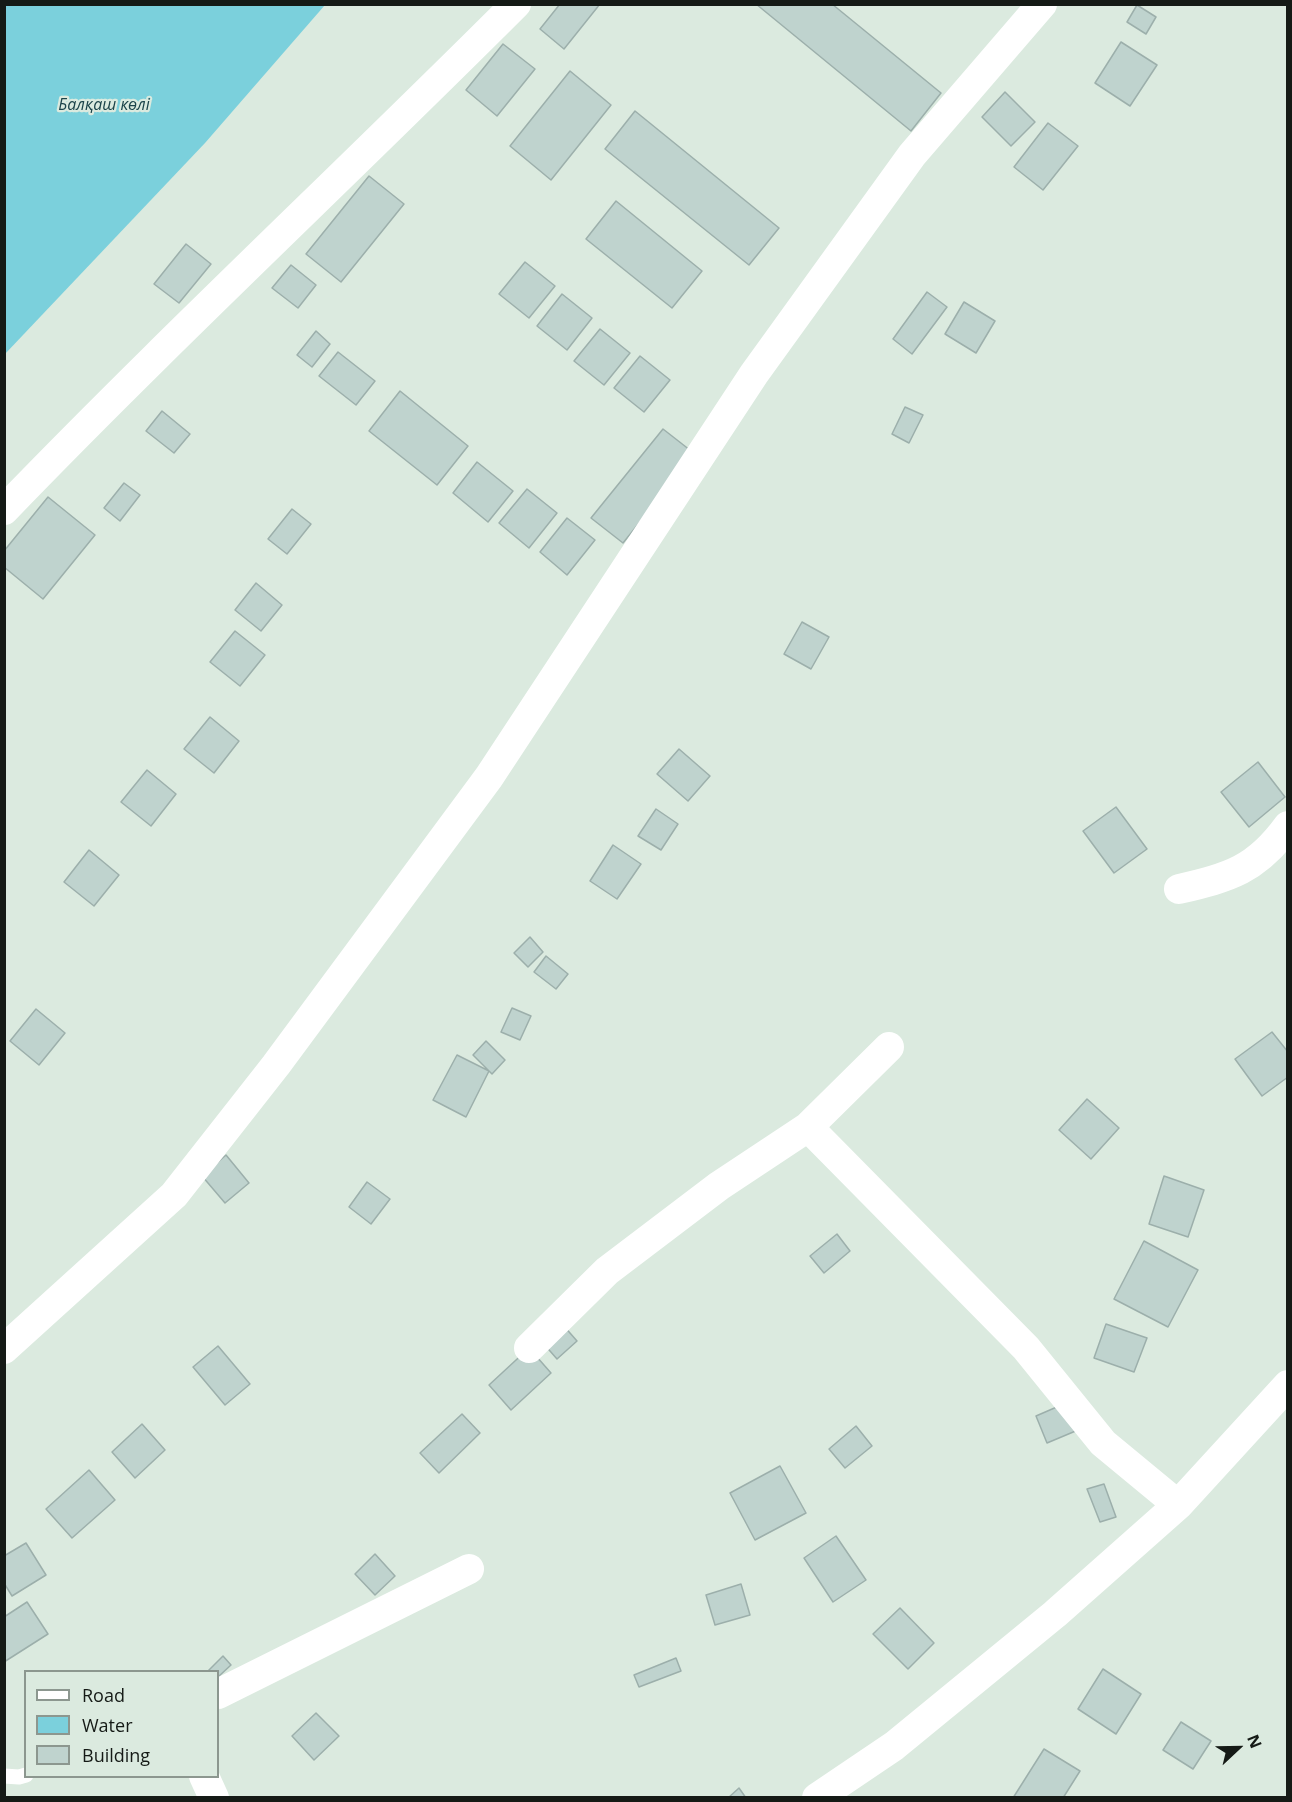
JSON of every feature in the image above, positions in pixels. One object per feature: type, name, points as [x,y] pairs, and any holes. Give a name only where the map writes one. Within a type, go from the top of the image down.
[{"type":"street","points":[[4,510],[113,397],[360,160],[516,4]]},
{"type":"street","points":[[4,1349],[174,1195],[276,1065],[489,777],[754,374],[912,156],[1042,4]]},
{"type":"street","points":[[1179,890],[1244,870],[1273,846],[1287,826]]},
{"type":"street","points":[[529,1348],[607,1271],[719,1186],[808,1127],[889,1047]]},
{"type":"street","points":[[808,1127],[1026,1348],[1103,1443],[1178,1505]]},
{"type":"street","points":[[817,1797],[894,1746],[1055,1614],[1178,1505],[1287,1384]]},
{"type":"street","points":[[219,1694],[469,1569]]},
{"type":"street","points":[[205,1778],[214,1797]]},
{"type":"lane","points":[[4,1776],[19,1777],[24,1775]]},
{"type":"water","name":"Балқаш көлі","points":[[5,4],[325,5],[205,143],[5,354]]},
{"type":"building","points":[[560,4],[600,4],[564,49],[540,29]]},
{"type":"building","points":[[756,4],[832,4],[941,93],[911,131]]},
{"type":"building","points":[[1137,5],[1156,17],[1146,34],[1127,22]]},
{"type":"building","points":[[1121,42],[1157,65],[1130,106],[1095,83]]},
{"type":"building","points":[[503,44],[535,69],[497,116],[466,90]]},
{"type":"building","points":[[570,71],[611,105],[551,180],[510,146]]},
{"type":"building","points":[[1005,92],[1035,122],[1011,146],[982,117]]},
{"type":"building","points":[[635,111],[779,228],[749,265],[605,149]]},
{"type":"building","points":[[1048,123],[1078,146],[1043,190],[1014,167]]},
{"type":"building","points":[[369,176],[404,204],[341,282],[306,254]]},
{"type":"building","points":[[616,201],[702,271],[672,308],[586,239]]},
{"type":"building","points":[[186,244],[211,264],[179,303],[154,284]]},
{"type":"building","points":[[525,262],[555,286],[529,318],[499,294]]},
{"type":"building","points":[[291,265],[316,285],[298,308],[272,288]]},
{"type":"building","points":[[927,292],[947,307],[912,354],[893,339]]},
{"type":"building","points":[[562,294],[592,318],[567,350],[537,326]]},
{"type":"building","points":[[964,302],[995,321],[976,353],[945,334]]},
{"type":"building","points":[[600,329],[630,353],[604,385],[574,361]]},
{"type":"building","points":[[316,331],[330,344],[312,367],[297,355]]},
{"type":"building","points":[[338,352],[375,381],[356,405],[319,376]]},
{"type":"building","points":[[640,356],[670,380],[644,412],[614,388]]},
{"type":"building","points":[[400,391],[468,446],[437,485],[369,431]]},
{"type":"building","points":[[905,407],[923,415],[909,443],[892,434]]},
{"type":"building","points":[[162,411],[190,434],[174,453],[146,431]]},
{"type":"building","points":[[663,429],[695,454],[623,543],[591,518]]},
{"type":"building","points":[[477,462],[513,491],[488,522],[453,493]]},
{"type":"building","points":[[124,483],[140,495],[120,521],[104,508]]},
{"type":"building","points":[[527,489],[557,513],[529,548],[499,523]]},
{"type":"building","points":[[48,497],[95,535],[43,599],[4,567],[4,551]]},
{"type":"building","points":[[292,509],[311,524],[287,554],[268,539]]},
{"type":"building","points":[[567,518],[595,540],[567,575],[540,552]]},
{"type":"building","points":[[256,583],[282,605],[261,631],[235,610]]},
{"type":"building","points":[[802,622],[829,637],[811,669],[784,654]]},
{"type":"building","points":[[235,631],[265,655],[240,686],[210,662]]},
{"type":"building","points":[[210,717],[239,741],[214,773],[184,749]]},
{"type":"building","points":[[679,749],[710,776],[688,801],[657,774]]},
{"type":"building","points":[[1258,762],[1285,797],[1249,827],[1221,792]]},
{"type":"building","points":[[147,770],[176,794],[151,826],[121,802]]},
{"type":"building","points":[[1116,807],[1147,849],[1114,873],[1083,831]]},
{"type":"building","points":[[656,809],[678,824],[661,850],[638,836]]},
{"type":"building","points":[[613,845],[641,864],[617,899],[590,881]]},
{"type":"building","points":[[89,850],[119,875],[94,906],[64,882]]},
{"type":"building","points":[[530,937],[543,952],[528,967],[514,953]]},
{"type":"building","points":[[546,956],[568,974],[556,989],[534,972]]},
{"type":"building","points":[[512,1008],[531,1016],[520,1040],[501,1032]]},
{"type":"building","points":[[36,1009],[65,1033],[39,1065],[10,1041]]},
{"type":"building","points":[[1272,1032],[1288,1052],[1288,1077],[1262,1096],[1235,1059]]},
{"type":"building","points":[[486,1041],[505,1060],[492,1074],[473,1055]]},
{"type":"building","points":[[457,1055],[489,1071],[466,1117],[433,1100]]},
{"type":"building","points":[[1087,1099],[1119,1128],[1091,1159],[1059,1130]]},
{"type":"building","points":[[226,1155],[249,1183],[225,1203],[202,1176]]},
{"type":"building","points":[[1164,1176],[1204,1190],[1188,1237],[1149,1224]]},
{"type":"building","points":[[367,1182],[390,1199],[371,1224],[349,1207]]},
{"type":"building","points":[[837,1234],[850,1251],[824,1273],[810,1256]]},
{"type":"building","points":[[1144,1241],[1198,1270],[1168,1327],[1114,1299]]},
{"type":"building","points":[[1106,1324],[1147,1338],[1134,1372],[1094,1358]]},
{"type":"building","points":[[563,1325],[577,1341],[557,1359],[543,1343]]},
{"type":"building","points":[[218,1346],[250,1384],[225,1405],[193,1367]]},
{"type":"building","points":[[529,1348],[551,1373],[511,1410],[489,1385]]},
{"type":"building","points":[[1066,1403],[1078,1430],[1047,1443],[1036,1416]]},
{"type":"building","points":[[462,1414],[480,1433],[439,1473],[420,1453]]},
{"type":"building","points":[[142,1424],[165,1450],[135,1478],[112,1452]]},
{"type":"building","points":[[856,1426],[872,1446],[845,1468],[829,1449]]},
{"type":"building","points":[[780,1466],[806,1513],[755,1540],[730,1493]]},
{"type":"building","points":[[89,1470],[115,1500],[72,1538],[46,1509]]},
{"type":"building","points":[[1104,1484],[1116,1517],[1100,1522],[1087,1489]]},
{"type":"building","points":[[836,1536],[866,1580],[833,1602],[804,1558]]},
{"type":"building","points":[[26,1543],[46,1575],[12,1596],[4,1583],[4,1556]]},
{"type":"building","points":[[375,1554],[395,1576],[375,1595],[355,1574]]},
{"type":"building","points":[[741,1584],[750,1615],[715,1625],[706,1595]]},
{"type":"building","points":[[27,1602],[48,1634],[4,1662],[4,1617]]},
{"type":"building","points":[[900,1608],[934,1643],[908,1669],[873,1634]]},
{"type":"building","points":[[223,1656],[231,1665],[219,1676],[219,1670],[209,1670]]},
{"type":"building","points":[[676,1658],[681,1671],[639,1687],[634,1675]]},
{"type":"building","points":[[1103,1669],[1141,1694],[1116,1734],[1078,1709]]},
{"type":"building","points":[[316,1713],[339,1736],[314,1760],[292,1736]]},
{"type":"building","points":[[1181,1722],[1211,1741],[1193,1769],[1163,1750]]},
{"type":"building","points":[[1044,1749],[1080,1771],[1063,1798],[1013,1798]]},
{"type":"building","points":[[739,1788],[746,1798],[728,1798]]}]
